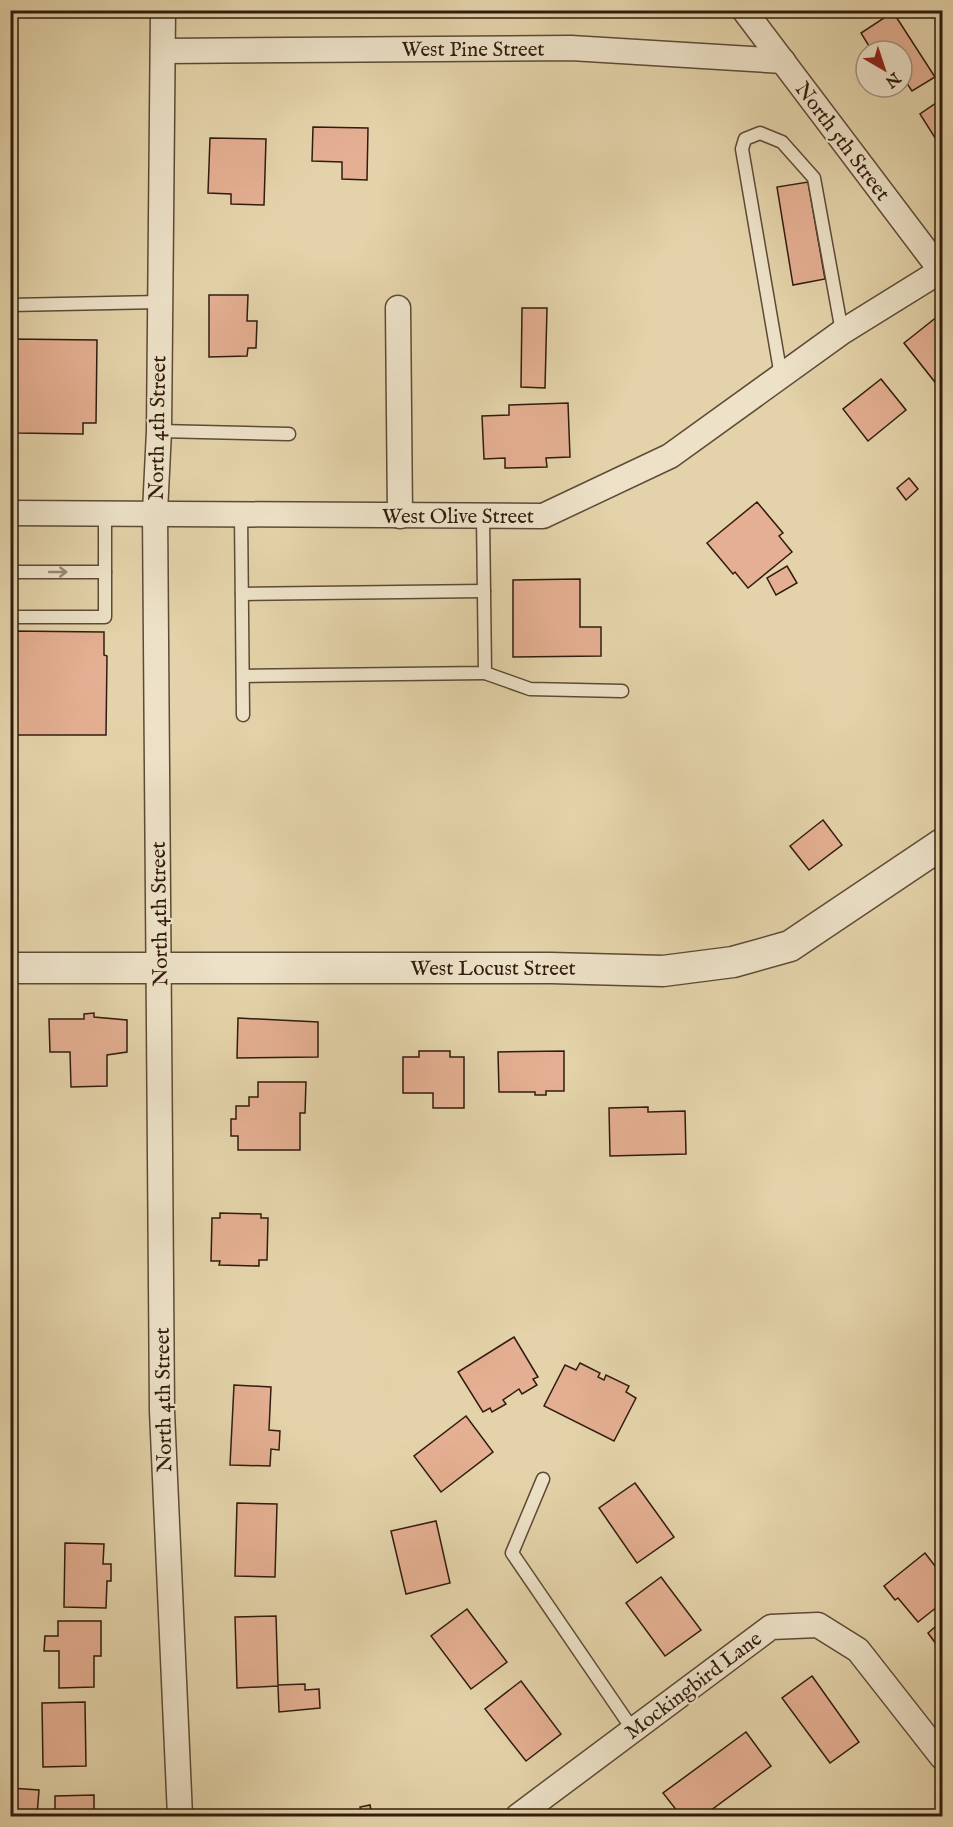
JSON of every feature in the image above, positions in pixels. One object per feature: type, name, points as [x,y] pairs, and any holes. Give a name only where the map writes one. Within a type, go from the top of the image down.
[{"type":"street","name":"North 4th Street","points":[[163,10],[159,430],[155,512],[162,1411],[180,1816]]},
{"type":"street","name":"North 5th Street","points":[[744,10],[942,271]]},
{"type":"street","name":"West Pine Street","points":[[163,51],[571,48],[783,61]]},
{"type":"street","name":"West Olive Street","points":[[10,513],[155,512],[543,516],[670,456],[842,332],[942,271]]},
{"type":"street","points":[[399,308],[400,516]]},
{"type":"street","name":"West Locust Street","points":[[10,968],[663,971],[733,962],[789,946],[942,844]]},
{"type":"street","name":"Mockingbird Lane","points":[[518,1816],[771,1627],[818,1625],[858,1650],[942,1757]]},
{"type":"lane","points":[[10,15],[18,10]]},
{"type":"lane","points":[[781,376],[742,149],[745,139],[760,133],[782,142],[814,178],[842,332]]},
{"type":"lane","points":[[10,305],[160,302]]},
{"type":"lane","points":[[159,430],[289,434]]},
{"type":"lane","points":[[10,617],[105,617],[105,513]]},
{"type":"lane","points":[[241,514],[243,715]]},
{"type":"lane","points":[[483,516],[484,673]]},
{"type":"lane","points":[[10,572],[105,572]]},
{"type":"lane","points":[[242,594],[484,591]]},
{"type":"lane","points":[[243,676],[484,673],[530,689],[622,691]]},
{"type":"lane","points":[[543,1479],[512,1553],[633,1730]]},
{"type":"building","points":[[848,10],[862,10],[852,17]]},
{"type":"building","points":[[893,12],[910,39],[865,39],[861,33]]},
{"type":"building","points":[[914,44],[935,77],[914,90]]},
{"type":"building","points":[[942,99],[942,149],[920,114]]},
{"type":"building","points":[[313,127],[368,128],[367,180],[342,179],[342,162],[312,161]]},
{"type":"building","points":[[210,138],[266,139],[264,205],[231,204],[231,194],[208,193]]},
{"type":"building","points":[[808,182],[825,279],[793,285],[777,187]]},
{"type":"building","points":[[209,295],[248,295],[247,321],[257,321],[256,348],[248,348],[247,356],[209,357]]},
{"type":"building","points":[[522,308],[547,308],[545,388],[521,387]]},
{"type":"building","points":[[938,316],[942,321],[942,391],[904,343]]},
{"type":"building","points":[[10,339],[97,340],[96,423],[83,423],[83,434],[17,433],[17,421],[10,421]]},
{"type":"building","points":[[881,379],[906,410],[868,441],[843,409]]},
{"type":"building","points":[[568,403],[570,457],[546,458],[547,467],[505,468],[505,458],[484,459],[482,416],[509,415],[509,405]]},
{"type":"building","points":[[909,478],[918,489],[906,500],[897,488]]},
{"type":"building","points":[[757,502],[783,533],[779,536],[792,552],[748,588],[707,543]]},
{"type":"building","points":[[787,566],[797,583],[776,595],[767,578]]},
{"type":"building","points":[[580,579],[580,627],[601,627],[601,656],[513,657],[513,580]]},
{"type":"building","points":[[10,631],[104,632],[104,655],[107,656],[106,735],[10,735]]},
{"type":"building","points":[[823,820],[842,845],[809,870],[790,846]]},
{"type":"building","points":[[94,1013],[94,1017],[127,1020],[127,1052],[107,1055],[107,1086],[71,1087],[70,1052],[50,1052],[49,1019],[84,1019],[84,1014]]},
{"type":"building","points":[[238,1018],[318,1022],[318,1057],[237,1058]]},
{"type":"building","points":[[419,1051],[450,1051],[450,1057],[464,1057],[464,1108],[433,1108],[433,1093],[403,1093],[403,1057],[419,1057]]},
{"type":"building","points":[[564,1051],[564,1091],[546,1091],[546,1095],[535,1095],[535,1092],[499,1092],[498,1052]]},
{"type":"building","points":[[258,1082],[306,1082],[305,1113],[300,1113],[300,1150],[238,1150],[238,1136],[231,1136],[231,1119],[236,1119],[236,1106],[249,1106],[249,1097],[258,1097]]},
{"type":"building","points":[[648,1107],[648,1112],[685,1111],[686,1154],[610,1156],[609,1108]]},
{"type":"building","points":[[220,1213],[261,1214],[261,1218],[268,1218],[267,1260],[259,1260],[259,1266],[219,1265],[220,1261],[211,1261],[212,1218],[220,1218]]},
{"type":"building","points":[[514,1337],[538,1377],[533,1379],[537,1385],[522,1394],[519,1389],[503,1400],[506,1404],[492,1412],[490,1408],[483,1412],[458,1372]]},
{"type":"building","points":[[580,1363],[600,1373],[598,1377],[604,1380],[606,1375],[629,1386],[626,1392],[636,1398],[614,1441],[544,1406],[565,1365],[576,1370]]},
{"type":"building","points":[[234,1385],[271,1387],[269,1430],[280,1431],[279,1450],[271,1449],[270,1466],[230,1465]]},
{"type":"building","points":[[466,1416],[493,1452],[441,1492],[414,1456]]},
{"type":"building","points":[[635,1483],[674,1537],[637,1563],[599,1508]]},
{"type":"building","points":[[237,1503],[277,1504],[275,1577],[235,1576]]},
{"type":"building","points":[[436,1521],[450,1583],[406,1594],[391,1531]]},
{"type":"building","points":[[65,1543],[104,1544],[103,1564],[111,1564],[111,1581],[107,1581],[106,1608],[64,1607]]},
{"type":"building","points":[[925,1553],[942,1575],[942,1583],[936,1589],[942,1596],[942,1603],[918,1622],[898,1598],[895,1600],[884,1586]]},
{"type":"building","points":[[661,1577],[701,1630],[665,1656],[626,1603]]},
{"type":"building","points":[[467,1609],[507,1662],[471,1689],[431,1636]]},
{"type":"building","points":[[276,1616],[278,1685],[305,1684],[305,1690],[319,1689],[320,1708],[279,1712],[278,1686],[237,1688],[235,1617]]},
{"type":"building","points":[[58,1621],[101,1621],[101,1656],[94,1656],[94,1687],[59,1688],[59,1651],[44,1651],[45,1636],[58,1636]]},
{"type":"building","points":[[942,1621],[942,1652],[928,1633]]},
{"type":"building","points":[[812,1676],[859,1742],[830,1763],[782,1698]]},
{"type":"building","points":[[521,1681],[561,1734],[526,1761],[485,1709]]},
{"type":"building","points":[[85,1702],[86,1766],[43,1767],[42,1703]]},
{"type":"building","points":[[746,1732],[771,1766],[703,1816],[681,1816],[663,1793]]},
{"type":"building","points":[[10,1788],[39,1790],[37,1816],[10,1815]]},
{"type":"building","points":[[94,1795],[94,1816],[55,1816],[55,1796]]},
{"type":"building","points":[[370,1805],[372,1816],[362,1816],[360,1807]]}]
